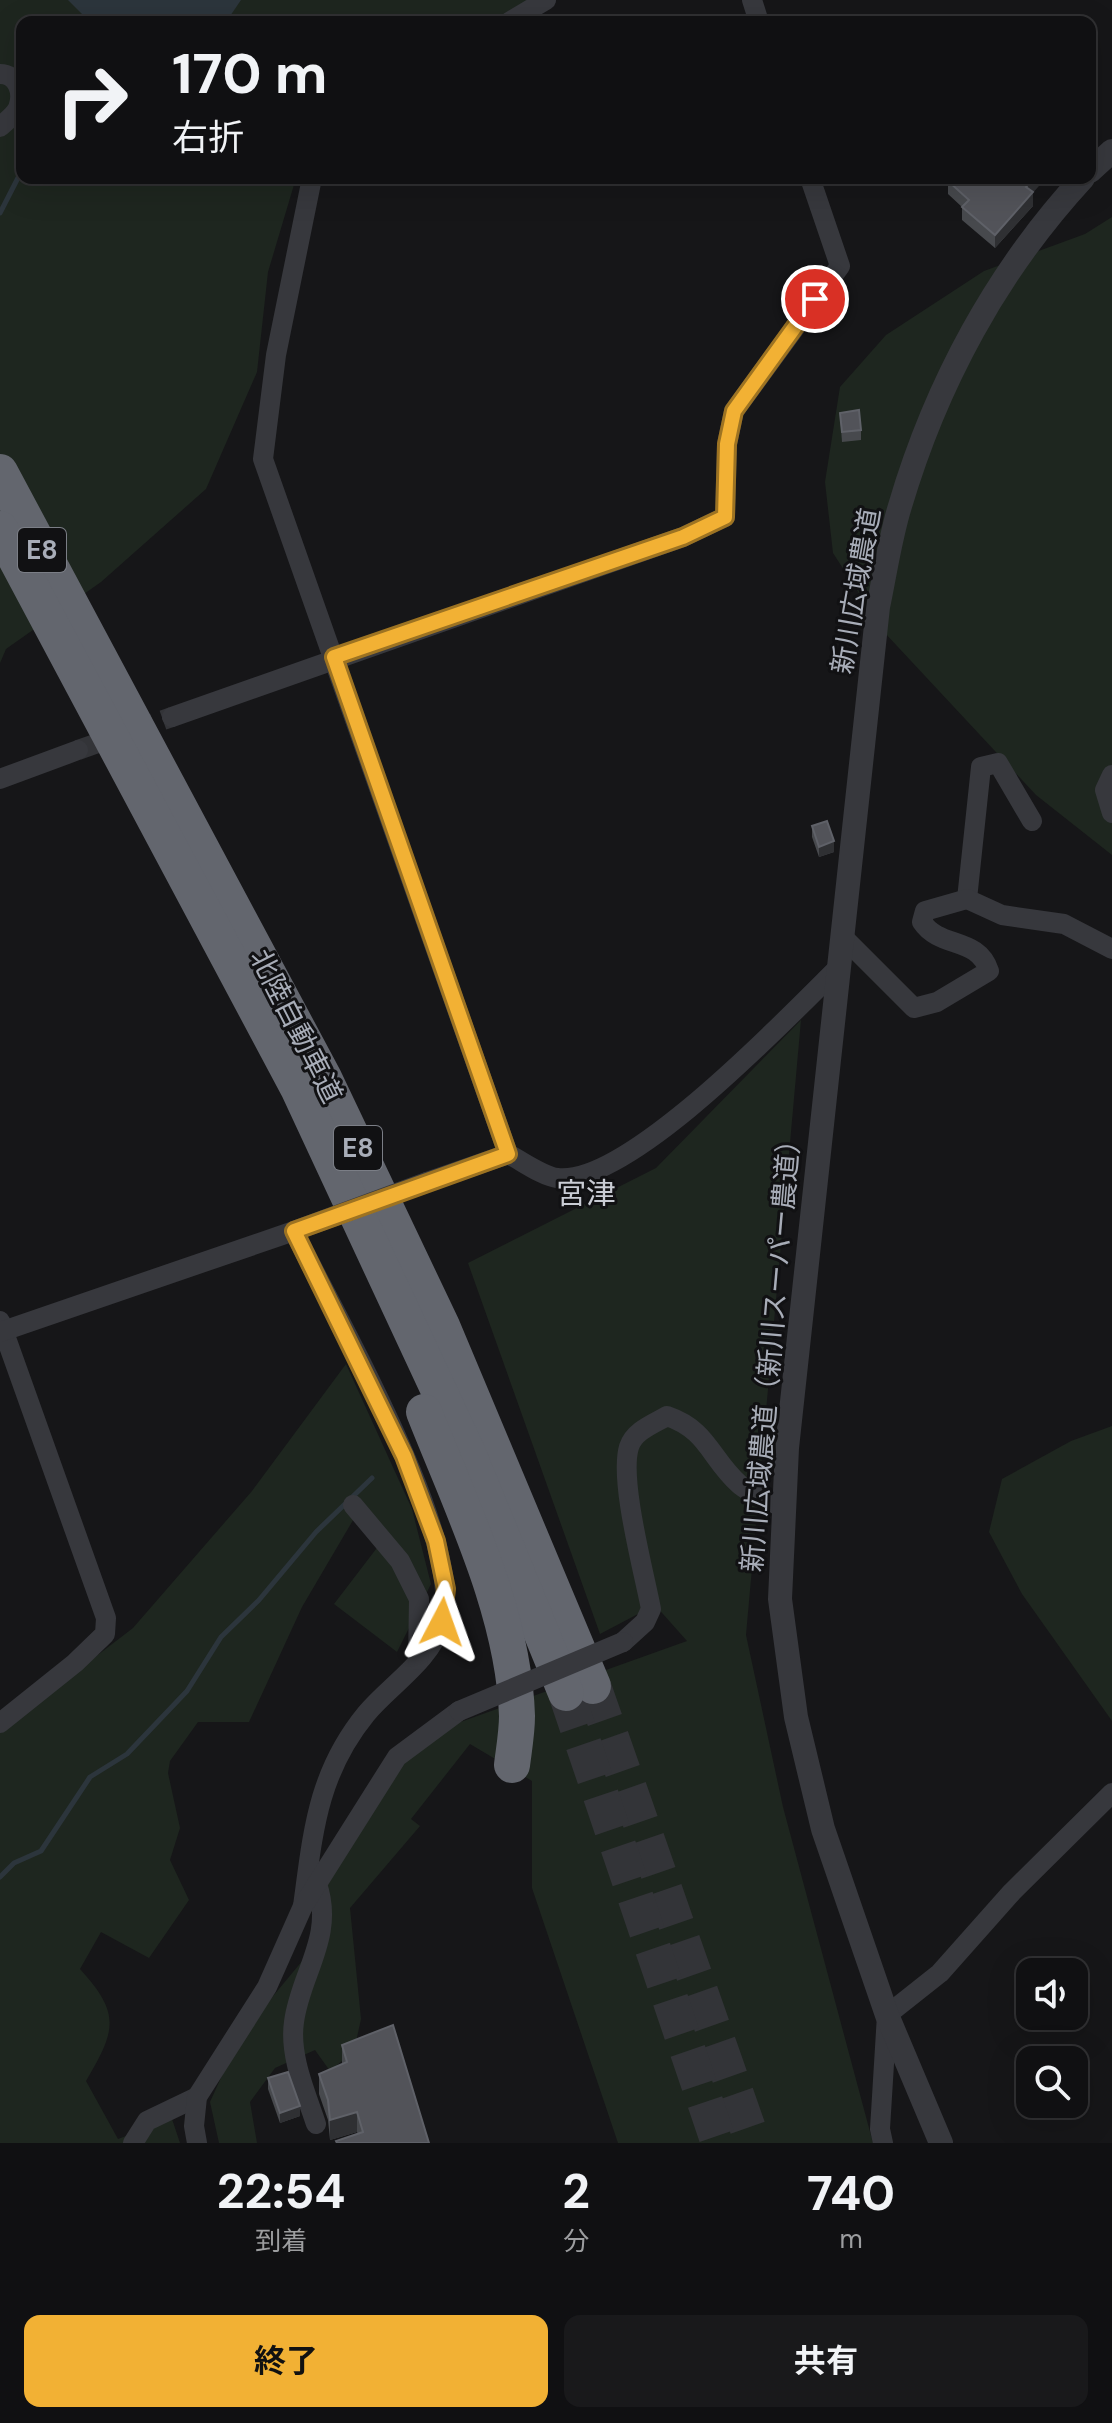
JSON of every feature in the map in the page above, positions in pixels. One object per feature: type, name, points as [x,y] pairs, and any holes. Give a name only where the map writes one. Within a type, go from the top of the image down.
[{"type":"highway","name":"北陸自動車道","points":[[0,472],[72,634],[152,813],[298,1088],[579,1689],[485,1424],[377,1188],[255,946],[72,634],[0,529]]},
{"type":"highway","points":[[152,813],[354,1241],[483,1560],[511,1664],[517,1717],[512,1765]]},
{"type":"street","points":[[519,16],[546,0]]},
{"type":"street","points":[[0,127],[16,111]]},
{"type":"street","points":[[1096,166],[1112,151]]},
{"type":"street","points":[[311,184],[276,355],[263,459],[508,1154],[556,1178],[596,1172],[662,1130],[753,1052],[838,968]]},
{"type":"street","points":[[172,717],[334,657],[683,537],[725,517],[727,444],[734,411],[840,266],[812,184]]},
{"type":"street","name":"新川広域農道","points":[[826,1062],[878,607],[899,506],[950,373],[1002,278],[1047,217],[1077,184]]},
{"type":"street","points":[[0,779],[78,750]]},
{"type":"street","points":[[967,899],[977,776],[981,767],[998,763],[1032,821]]},
{"type":"street","points":[[1112,775],[1105,790],[1112,813]]},
{"type":"street","points":[[841,935],[914,1008],[937,1002],[989,971],[985,958],[975,948],[931,936],[922,922],[925,911],[967,899],[1002,915],[1064,924],[1112,949]]},
{"type":"street","name":"新川広域農道（新川スーパー農道）","points":[[826,1062],[784,1508],[780,1599],[796,1717],[823,1829],[887,2015],[941,2143]]},
{"type":"street","points":[[0,1723],[75,1663],[105,1634],[106,1618],[1,1328],[294,1231],[508,1154]]},
{"type":"street","points":[[294,1231],[394,1428],[436,1541],[446,1589],[442,1622],[418,1664],[366,1714],[337,1760],[316,1810],[303,1906]]},
{"type":"street","points":[[197,2143],[194,2126],[197,2097],[267,1987],[303,1906],[397,1757],[459,1711],[623,1642],[645,1622],[651,1609],[628,1486],[629,1448],[637,1434],[667,1416],[686,1423],[703,1437],[739,1485],[784,1508]]},
{"type":"street","points":[[353,1505],[400,1561],[419,1599],[418,1664]]},
{"type":"street","points":[[883,2143],[880,2129],[887,2015],[940,1973],[1012,1892],[1112,1793]]},
{"type":"street","points":[[316,2124],[295,2053],[294,2021],[321,1935],[322,1899],[317,1884]]},
{"type":"street","points":[[133,2143],[147,2121],[197,2097]]},
{"type":"shaded area","points":[[0,0],[529,0],[504,16],[16,16],[16,184],[294,184],[268,272],[257,372],[206,489],[101,582],[6,649],[0,663]]},
{"type":"shaded area","points":[[68,0],[241,0],[230,16],[84,16]]},
{"type":"shaded area","points":[[1112,217],[1112,855],[1036,795],[884,632],[833,553],[825,482],[840,387],[886,335],[984,271],[1085,234]]},
{"type":"shaded area","points":[[801,1020],[746,1635],[783,1807],[873,2143],[618,2143],[532,1888],[532,1781],[470,1744],[411,1819],[420,1826],[350,1908],[361,2019],[354,2051],[330,2071],[315,2050],[275,2068],[250,2102],[257,2143],[219,2143],[210,2102],[240,2036],[308,1954],[323,1866],[402,1743],[687,1641],[655,1605],[600,1634],[468,1263],[656,1168]]},
{"type":"shaded area","points":[[346,1364],[412,1509],[431,1584],[397,1652],[334,1604],[386,1536],[359,1510],[302,1607],[249,1722],[198,1722],[170,1761],[168,1773],[180,1828],[170,1860],[189,1900],[149,1958],[101,1932],[80,1969],[102,1998],[110,2023],[103,2048],[86,2081],[118,2139],[172,2119],[180,2143],[0,2143],[0,1730],[133,1628],[252,1491]]},
{"type":"shaded area","points":[[1112,1426],[1112,1721],[1022,1594],[989,1532],[1002,1479],[1071,1441]]},
{"type":"building","points":[[951,184],[1029,184],[1026,187],[1033,192],[995,235],[962,207],[969,200]]},
{"type":"building","points":[[859,410],[861,430],[842,432],[840,413]]},
{"type":"building","points":[[827,821],[834,841],[819,847],[812,826]]},
{"type":"building","points":[[393,2025],[429,2143],[337,2143],[363,2132],[357,2112],[330,2120],[328,2100],[319,2074],[347,2062],[342,2045]]},
{"type":"building","points":[[288,2072],[300,2106],[280,2113],[268,2078]]},
{"type":"waterway","points":[[0,213],[16,182]]},
{"type":"waterway","points":[[0,1877],[14,1863],[41,1851],[90,1777],[127,1754],[187,1691],[221,1637],[259,1600],[316,1532],[372,1478]]},
{"type":"tunnel","points":[[78,750],[172,717]]},
{"type":"tunnel","points":[[593,1686],[753,2143]]},
{"type":"tunnel","points":[[566,1693],[719,2143]]},
{"type":"district","name":"宮津","points":[[586,1193]]},
{"type":"route","points":[[442,1622],[446,1589],[436,1541],[394,1428],[294,1231],[508,1154],[334,657],[683,537],[725,517],[727,444],[734,411],[815,299]]}]
